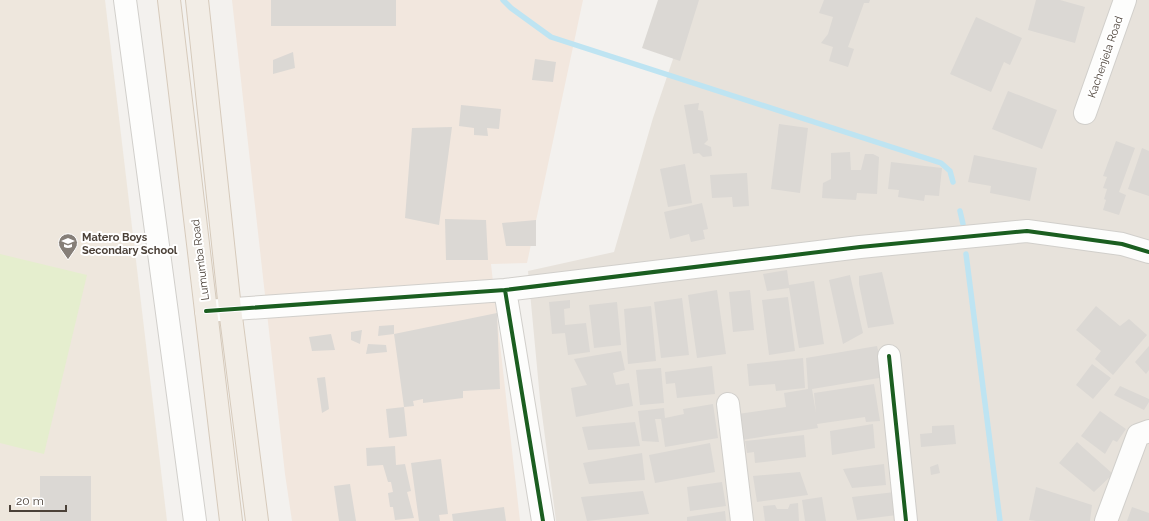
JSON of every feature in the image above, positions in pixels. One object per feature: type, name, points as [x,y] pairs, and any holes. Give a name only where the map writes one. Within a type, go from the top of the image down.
[{"type":"main road","name":"Lumumba Road","points":[[169,0],[231,521]]},
{"type":"main road","points":[[197,0],[230,309],[257,521]]},
{"type":"street","points":[[125,0],[195,521]]},
{"type":"street","name":"Kachenjela Road","points":[[1085,113],[1125,0]]},
{"type":"street","points":[[206,312],[230,309],[505,290],[860,247],[1027,231],[1122,244],[1149,252]]},
{"type":"street","points":[[505,290],[544,521]]},
{"type":"street","points":[[889,356],[906,521]]},
{"type":"street","points":[[728,404],[742,521]]},
{"type":"street","points":[[1106,521],[1138,436],[1149,431]]},
{"type":"shaded area","name":"Matero Boys Secondary School","points":[[0,0],[105,0],[167,521],[0,521]]},
{"type":"shaded area","points":[[232,0],[583,0],[527,263],[491,264],[520,521],[292,521],[285,474]]},
{"type":"shaded area","points":[[693,0],[1149,0],[1149,521],[556,521],[540,399],[528,271],[614,252],[653,118]]},
{"type":"green space","points":[[0,254],[87,275],[44,454],[0,443]]},
{"type":"building","points":[[271,0],[396,0],[396,26],[271,26]]},
{"type":"building","points":[[658,0],[699,0],[680,61],[642,48]]},
{"type":"building","points":[[824,0],[870,0],[869,3],[864,3],[848,47],[854,49],[848,67],[829,61],[833,47],[821,43],[828,34],[833,17],[819,13]]},
{"type":"building","points":[[1036,0],[1060,0],[1085,7],[1075,43],[1028,30]]},
{"type":"building","points":[[976,17],[1022,38],[1010,65],[1004,62],[991,92],[950,74]]},
{"type":"building","points":[[293,52],[295,68],[273,74],[273,60]]},
{"type":"building","points":[[535,59],[556,62],[553,82],[532,80]]},
{"type":"building","points":[[1008,91],[1057,110],[1042,149],[992,129]]},
{"type":"building","points":[[699,103],[698,110],[703,111],[708,140],[704,144],[711,147],[712,156],[703,157],[699,153],[693,154],[684,105]]},
{"type":"building","points":[[461,105],[501,109],[499,129],[487,128],[488,136],[474,135],[474,128],[459,126]]},
{"type":"building","points":[[779,124],[808,128],[800,193],[771,189]]},
{"type":"building","points":[[452,127],[439,225],[405,218],[412,128]]},
{"type":"building","points":[[1116,141],[1135,148],[1119,192],[1126,195],[1119,215],[1103,210],[1107,189],[1103,188],[1107,177],[1103,176]]},
{"type":"building","points":[[1142,148],[1149,151],[1149,196],[1128,189]]},
{"type":"building","points":[[850,152],[851,170],[861,170],[865,154],[873,154],[879,157],[877,194],[857,193],[856,200],[822,198],[823,183],[831,179],[831,153]]},
{"type":"building","points":[[974,155],[1037,168],[1030,201],[990,193],[991,186],[968,182]]},
{"type":"building","points":[[891,162],[942,168],[939,196],[925,195],[924,201],[898,197],[899,190],[888,189]]},
{"type":"building","points":[[685,164],[692,203],[668,207],[660,169]]},
{"type":"building","points":[[747,173],[749,206],[733,207],[732,197],[712,198],[710,175]]},
{"type":"building","points":[[702,203],[708,229],[703,230],[705,239],[691,242],[689,234],[670,239],[664,212]]},
{"type":"building","points":[[445,219],[486,220],[488,260],[446,260]]},
{"type":"building","points":[[536,220],[536,246],[506,246],[502,223]]},
{"type":"building","points":[[787,270],[789,285],[814,281],[824,344],[799,348],[789,288],[767,291],[763,274]]},
{"type":"building","points":[[882,272],[894,324],[868,328],[859,284],[859,276]]},
{"type":"building","points":[[850,275],[863,333],[843,344],[829,280]]},
{"type":"building","points":[[717,290],[726,354],[697,358],[688,295]]},
{"type":"building","points":[[750,290],[754,330],[733,332],[729,292]]},
{"type":"building","points":[[788,297],[795,351],[769,355],[762,300]]},
{"type":"building","points":[[682,298],[689,355],[661,358],[654,302]]},
{"type":"building","points":[[570,300],[570,308],[564,309],[565,325],[586,323],[590,352],[568,355],[565,333],[552,334],[549,302]]},
{"type":"building","points":[[617,302],[621,345],[594,348],[589,305]]},
{"type":"building","points":[[651,306],[656,361],[628,364],[624,309]]},
{"type":"building","points":[[1096,306],[1120,326],[1129,319],[1147,335],[1113,375],[1095,359],[1101,351],[1076,330]]},
{"type":"building","points":[[497,313],[500,389],[463,391],[463,398],[423,403],[423,399],[413,401],[414,406],[404,407],[394,334]]},
{"type":"building","points":[[394,325],[394,334],[378,336],[379,326]]},
{"type":"building","points":[[362,330],[360,344],[351,340],[351,332]]},
{"type":"building","points":[[331,334],[335,350],[312,351],[309,337]]},
{"type":"building","points":[[368,344],[386,345],[387,352],[366,354]]},
{"type":"building","points":[[877,346],[885,377],[812,389],[816,413],[814,393],[874,384],[880,421],[866,422],[865,417],[817,424],[818,428],[742,440],[738,414],[786,407],[784,393],[808,389],[806,358]]},
{"type":"building","points":[[1149,346],[1149,370],[1146,374],[1135,362]]},
{"type":"building","points":[[621,351],[625,370],[613,373],[616,385],[629,383],[633,406],[576,417],[571,388],[587,385],[574,359]]},
{"type":"building","points":[[803,358],[805,388],[776,391],[775,384],[749,386],[747,364]]},
{"type":"building","points":[[1092,364],[1111,378],[1093,399],[1076,385]]},
{"type":"building","points":[[712,366],[715,394],[677,398],[675,383],[666,384],[665,372]]},
{"type":"building","points":[[661,368],[664,403],[640,405],[636,370]]},
{"type":"building","points":[[325,377],[329,409],[322,413],[317,378]]},
{"type":"building","points":[[1120,386],[1149,399],[1149,402],[1144,410],[1114,395]]},
{"type":"building","points":[[713,404],[718,438],[665,447],[661,419],[655,419],[659,442],[642,441],[638,411],[664,408],[665,418],[684,414],[683,409]]},
{"type":"building","points":[[404,407],[407,436],[389,438],[386,409]]},
{"type":"building","points":[[1100,411],[1126,429],[1117,442],[1113,440],[1105,454],[1081,436]]},
{"type":"building","points":[[635,422],[640,446],[588,450],[582,427]]},
{"type":"building","points":[[873,424],[875,448],[832,455],[830,431]]},
{"type":"building","points":[[954,425],[956,444],[921,447],[920,434],[932,433],[932,426]]},
{"type":"building","points":[[804,435],[806,457],[755,463],[754,452],[747,453],[745,441]]},
{"type":"building","points":[[1077,442],[1113,474],[1094,492],[1059,463]]},
{"type":"building","points":[[710,443],[715,472],[655,483],[649,455]]},
{"type":"building","points":[[395,446],[396,465],[405,464],[411,491],[407,492],[414,518],[395,520],[393,507],[390,507],[388,493],[393,492],[391,482],[388,482],[383,465],[367,466],[366,448]]},
{"type":"building","points":[[642,453],[645,480],[589,484],[583,463]]},
{"type":"building","points":[[441,459],[448,514],[439,515],[440,521],[419,521],[411,463]]},
{"type":"building","points":[[884,464],[886,485],[852,488],[843,469]]},
{"type":"building","points":[[938,464],[940,473],[931,475],[930,467]]},
{"type":"building","points":[[800,472],[808,495],[757,502],[753,476]]},
{"type":"building","points":[[40,476],[91,476],[91,521],[40,521]]},
{"type":"building","points":[[722,482],[726,506],[690,511],[687,487]]},
{"type":"building","points":[[350,484],[356,521],[339,521],[334,486]]},
{"type":"building","points":[[1036,487],[1092,505],[1090,521],[1029,520]]},
{"type":"building","points":[[643,491],[649,514],[587,521],[581,497]]},
{"type":"building","points":[[895,492],[897,515],[857,520],[852,497]]},
{"type":"building","points":[[822,497],[826,521],[805,521],[802,500]]},
{"type":"building","points":[[798,503],[799,521],[765,521],[763,506],[775,505],[777,509],[788,509],[790,504]]},
{"type":"building","points":[[504,507],[506,521],[453,521],[452,514]]},
{"type":"building","points":[[1132,507],[1149,513],[1149,521],[1127,521]]},
{"type":"building","points":[[725,511],[726,521],[687,521],[687,517]]},
{"type":"waterway","points":[[503,0],[511,8],[551,37],[941,163],[950,171],[953,182]]},
{"type":"waterway","points":[[960,211],[963,224]]},
{"type":"waterway","points":[[966,254],[1000,521]]},
{"type":"cycle path","points":[[206,311],[505,290],[860,247],[1027,231],[1122,244],[1149,252]]},
{"type":"cycle path","points":[[505,290],[543,521]]},
{"type":"cycle path","points":[[889,356],[906,521]]},
{"type":"place","name":"Matero Boys Secondary School","points":[[68,260]]}]
